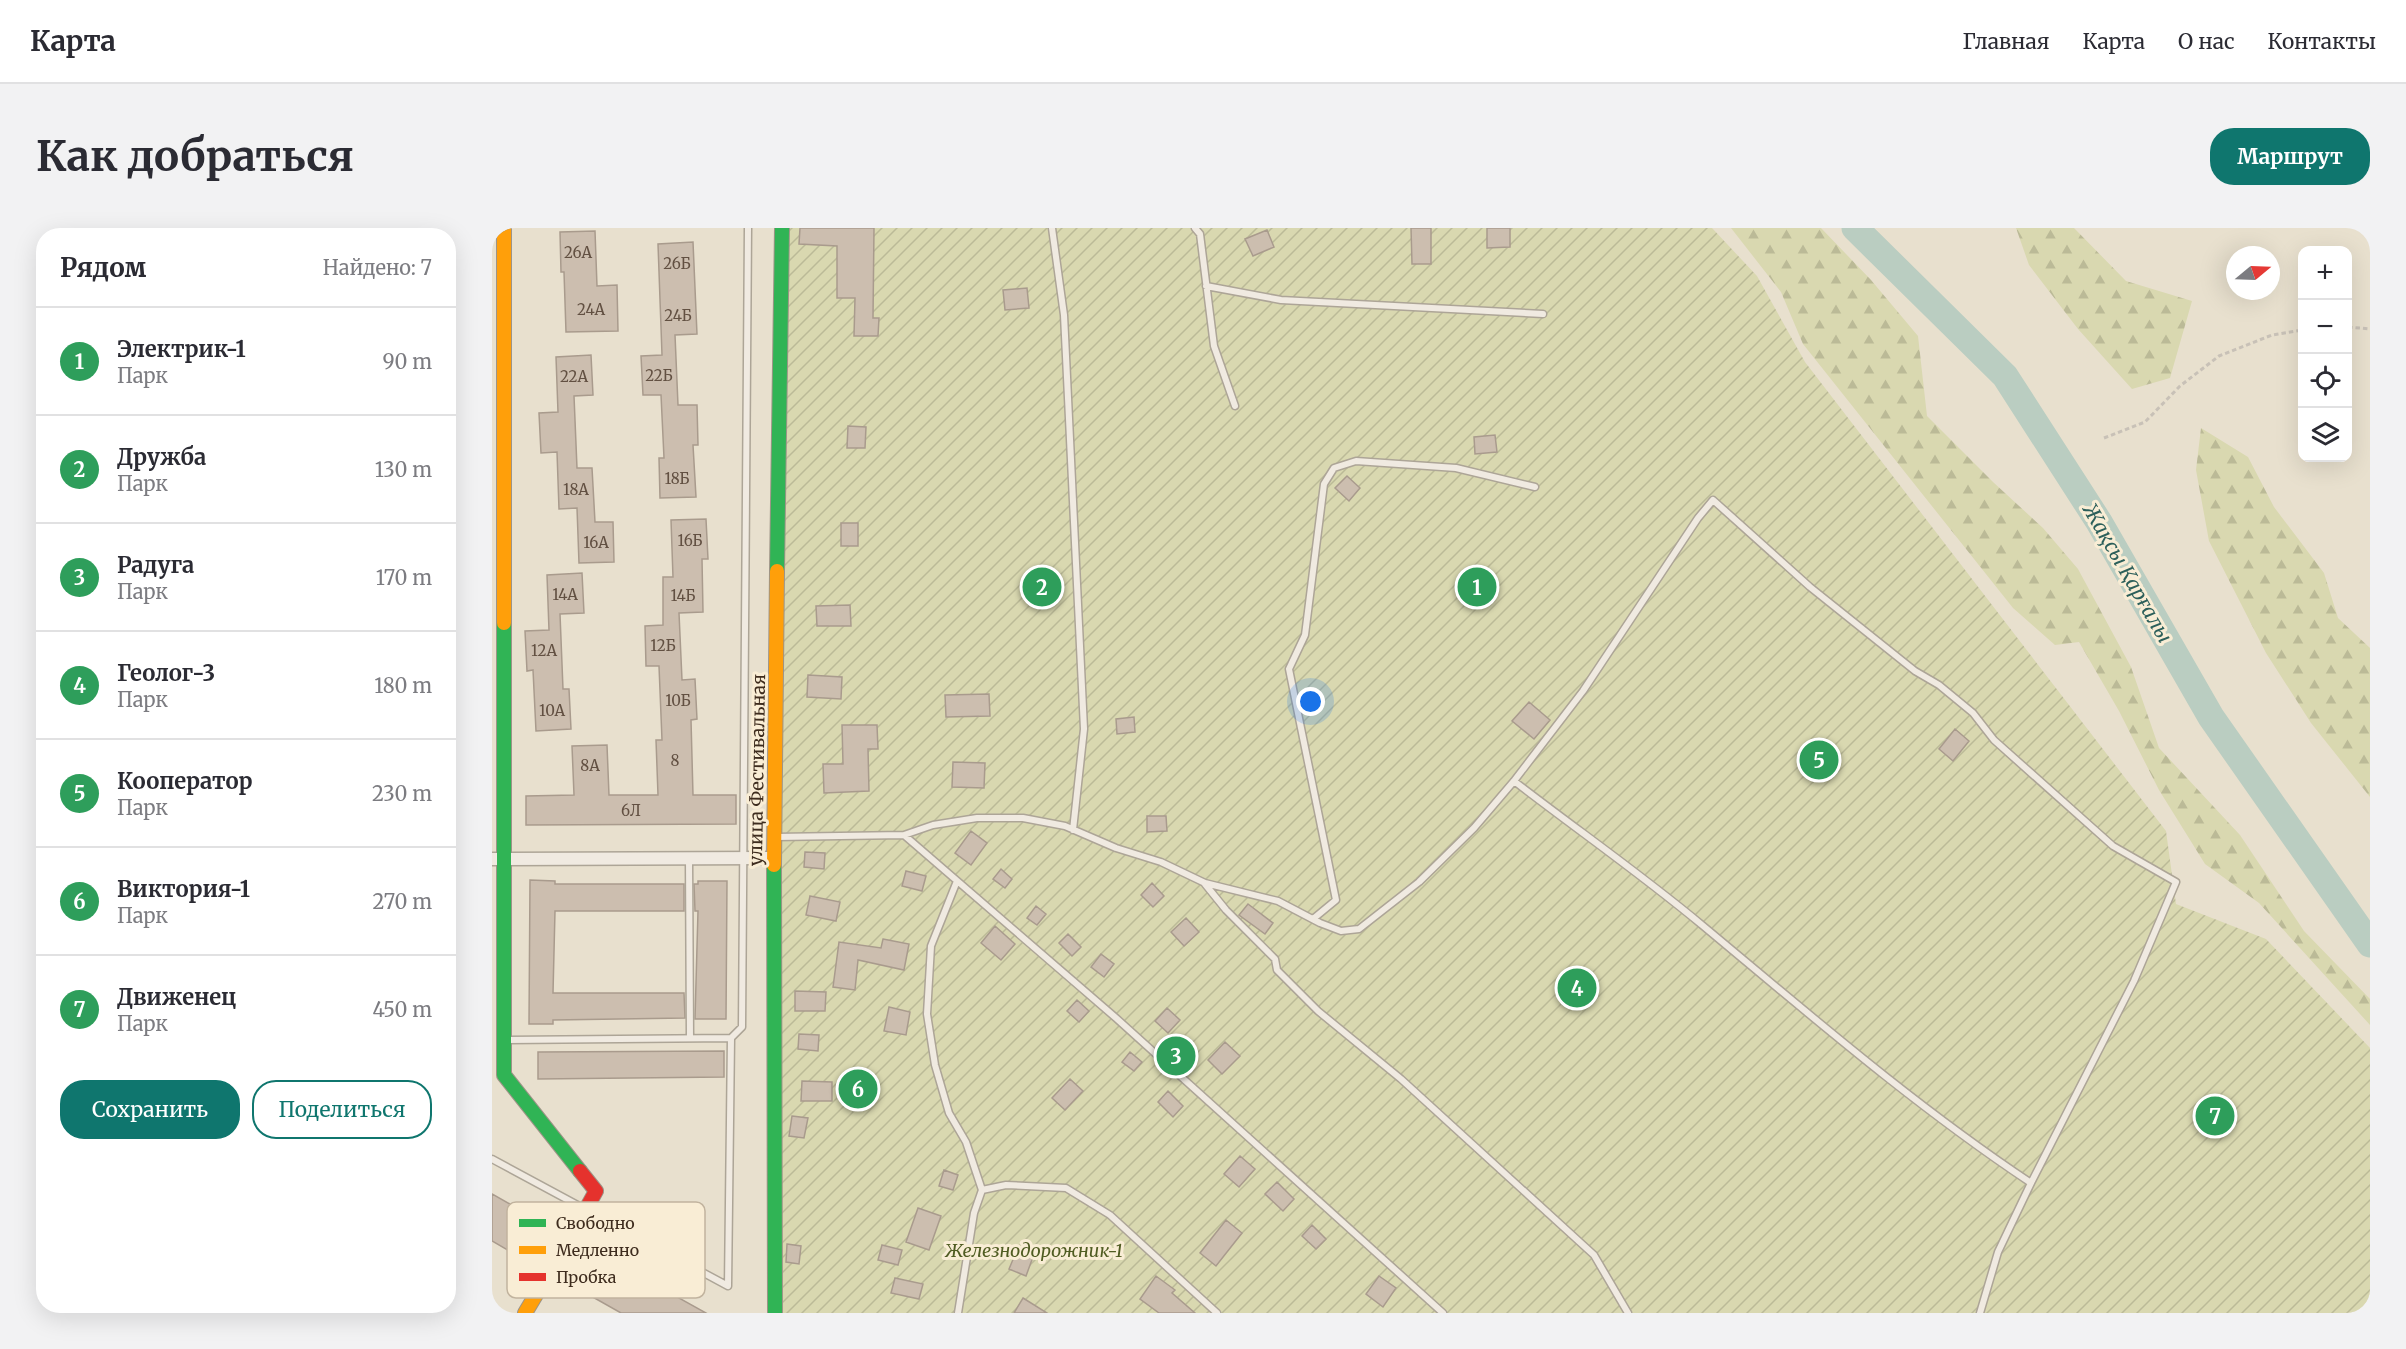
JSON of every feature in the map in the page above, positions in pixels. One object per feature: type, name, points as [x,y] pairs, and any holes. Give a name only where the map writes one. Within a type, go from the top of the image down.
[{"type":"street","points":[[504,228],[498,859],[504,1075],[596,1191],[590,1202]]},
{"type":"street","name":"улица Фестивальная","points":[[775,1313],[774,837],[782,228]]},
{"type":"street","points":[[498,859],[774,858]]},
{"type":"street","points":[[525,1313],[534,1298]]},
{"type":"lane","points":[[705,1273],[728,1286],[731,1038],[742,1027],[748,228]]},
{"type":"lane","points":[[1052,228],[1064,315],[1084,729],[1073,830]]},
{"type":"lane","points":[[1195,228],[1200,234],[1214,346],[1235,406]]},
{"type":"lane","points":[[1206,286],[1281,300],[1543,314]]},
{"type":"lane","points":[[1313,920],[1336,900],[1289,669],[1305,635],[1324,484],[1334,468],[1356,461],[1456,468],[1534,487]]},
{"type":"lane","points":[[774,837],[904,835],[933,825],[977,818],[1023,818],[1073,830],[1116,848],[1161,862],[1205,883],[1278,900],[1313,920],[1341,931],[1359,929],[1419,882],[1474,828],[1514,781],[1583,691],[1692,527],[1713,500],[1810,587],[1915,671],[1939,684],[1973,713],[1994,740],[2113,846],[2176,882],[2134,981],[1998,1252],[1980,1313]]},
{"type":"lane","points":[[1514,781],[1701,924],[1880,1073],[1949,1126],[2031,1183]]},
{"type":"lane","points":[[904,835],[1116,1018],[1443,1313]]},
{"type":"lane","points":[[689,859],[690,1038]]},
{"type":"lane","points":[[957,881],[931,946],[927,1014],[935,1065],[949,1113],[966,1142],[982,1190],[974,1213],[958,1313]]},
{"type":"lane","points":[[1205,883],[1226,910],[1275,959],[1277,970],[1318,1011],[1401,1079],[1594,1255],[1628,1313]]},
{"type":"lane","points":[[504,1040],[731,1038]]},
{"type":"lane","points":[[492,1159],[574,1202]]},
{"type":"lane","points":[[982,1190],[1006,1185],[1066,1188],[1110,1215],[1217,1313]]},
{"type":"path","points":[[2352,327],[2370,329]]},
{"type":"path","points":[[2104,438],[2145,422],[2180,386],[2219,356],[2272,335],[2298,331]]},
{"type":"green space","name":"Железнодорожник-1","points":[[786,228],[1712,228],[1757,276],[1805,362],[2166,831],[2176,904],[2266,939],[2370,1048],[2370,1313],[775,1313]]},
{"type":"green space","points":[[1731,228],[1821,228],[1871,280],[1918,336],[1927,416],[2043,528],[2078,569],[2131,667],[2159,748],[2240,835],[2304,931],[2370,999],[2370,1025],[2259,903],[2205,864],[2159,790],[2119,711],[2079,642],[2055,645],[2013,608],[1803,344],[1781,292]]},
{"type":"green space","points":[[2016,228],[2074,228],[2126,281],[2192,301],[2170,378],[2132,389],[2078,329],[2029,265]]},
{"type":"green space","points":[[2201,428],[2248,457],[2274,507],[2324,573],[2338,618],[2370,648],[2370,797],[2311,723],[2266,653],[2209,541],[2196,470]]},
{"type":"building","points":[[800,228],[874,228],[873,318],[879,318],[878,336],[854,336],[855,298],[837,298],[837,246],[799,244]]},
{"type":"building","points":[[1411,228],[1431,228],[1431,264],[1412,264]]},
{"type":"building","points":[[1487,228],[1510,228],[1510,247],[1487,248]]},
{"type":"building","points":[[1267,230],[1274,247],[1253,256],[1245,239]]},
{"type":"building","points":[[595,231],[597,286],[617,285],[618,331],[566,332],[560,232]]},
{"type":"building","points":[[693,242],[697,334],[675,335],[678,405],[697,405],[698,445],[693,445],[696,497],[660,498],[659,458],[664,458],[661,395],[643,395],[641,356],[662,355],[658,244]]},
{"type":"building","points":[[1027,288],[1029,308],[1005,310],[1003,290]]},
{"type":"building","points":[[591,355],[593,395],[574,396],[577,468],[592,468],[595,522],[613,522],[614,562],[579,563],[577,508],[559,509],[557,452],[541,453],[539,413],[558,412],[556,357]]},
{"type":"building","points":[[848,426],[866,427],[865,448],[847,448]]},
{"type":"building","points":[[1495,435],[1497,452],[1475,454],[1474,437]]},
{"type":"building","points":[[1347,476],[1360,488],[1349,501],[1335,488]]},
{"type":"building","points":[[706,519],[708,559],[702,559],[703,612],[679,613],[682,680],[695,679],[697,719],[691,720],[693,795],[736,795],[736,824],[526,825],[526,796],[574,795],[572,746],[607,745],[609,795],[658,795],[656,740],[662,740],[659,666],[646,666],[645,626],[663,625],[663,577],[673,577],[671,520]]},
{"type":"building","points":[[841,523],[858,523],[858,546],[841,546]]},
{"type":"building","points":[[582,573],[584,613],[560,614],[563,689],[569,689],[571,729],[536,731],[533,670],[527,671],[525,631],[549,630],[547,575]]},
{"type":"building","points":[[850,605],[851,626],[817,626],[816,606]]},
{"type":"building","points":[[808,675],[842,677],[841,699],[807,697]]},
{"type":"building","points":[[989,694],[990,716],[946,717],[945,695]]},
{"type":"building","points":[[1529,702],[1550,720],[1534,739],[1512,721]]},
{"type":"building","points":[[1134,717],[1135,732],[1117,734],[1116,719]]},
{"type":"building","points":[[842,725],[877,725],[878,749],[868,749],[869,791],[824,793],[823,764],[843,764]]},
{"type":"building","points":[[1955,729],[1969,741],[1953,761],[1939,749]]},
{"type":"building","points":[[953,762],[985,763],[984,788],[952,787]]},
{"type":"building","points":[[1147,816],[1166,816],[1167,831],[1147,832]]},
{"type":"building","points":[[971,831],[987,843],[971,865],[955,853]]},
{"type":"building","points":[[805,852],[825,853],[824,869],[804,867]]},
{"type":"building","points":[[1001,869],[1012,879],[1005,888],[993,879]]},
{"type":"building","points":[[906,871],[926,876],[922,891],[902,886]]},
{"type":"building","points":[[530,880],[555,881],[555,884],[684,884],[684,911],[555,911],[553,993],[684,993],[685,1018],[553,1020],[553,1024],[529,1024]]},
{"type":"building","points":[[698,881],[727,881],[726,1019],[695,1019],[698,911],[695,911],[694,884],[698,884]]},
{"type":"building","points":[[1152,883],[1164,896],[1153,907],[1141,895]]},
{"type":"building","points":[[810,896],[840,902],[836,921],[806,915]]},
{"type":"building","points":[[1248,904],[1273,923],[1265,934],[1239,915]]},
{"type":"building","points":[[1036,906],[1046,914],[1037,925],[1027,918]]},
{"type":"building","points":[[1186,918],[1199,932],[1184,946],[1171,932]]},
{"type":"building","points":[[995,926],[1015,944],[1001,960],[981,943]]},
{"type":"building","points":[[1068,934],[1081,947],[1072,956],[1059,943]]},
{"type":"building","points":[[883,939],[909,944],[904,970],[858,960],[855,990],[833,987],[839,942],[881,948]]},
{"type":"building","points":[[1101,954],[1114,964],[1104,977],[1091,967]]},
{"type":"building","points":[[795,991],[826,992],[825,1011],[795,1011]]},
{"type":"building","points":[[1077,1000],[1089,1011],[1079,1022],[1067,1011]]},
{"type":"building","points":[[889,1007],[910,1012],[906,1035],[884,1031]]},
{"type":"building","points":[[1167,1008],[1180,1020],[1168,1033],[1155,1021]]},
{"type":"building","points":[[799,1034],[819,1035],[818,1051],[798,1049]]},
{"type":"building","points":[[1225,1042],[1240,1056],[1222,1074],[1208,1060]]},
{"type":"building","points":[[724,1051],[724,1077],[538,1079],[538,1052]]},
{"type":"building","points":[[1130,1052],[1142,1062],[1134,1071],[1122,1062]]},
{"type":"building","points":[[1070,1079],[1083,1091],[1065,1110],[1052,1098]]},
{"type":"building","points":[[802,1081],[832,1082],[832,1101],[801,1101]]},
{"type":"building","points":[[1168,1091],[1183,1106],[1173,1117],[1158,1102]]},
{"type":"building","points":[[792,1116],[808,1118],[804,1138],[789,1136]]},
{"type":"building","points":[[1240,1156],[1255,1169],[1239,1187],[1224,1174]]},
{"type":"building","points":[[944,1170],[958,1175],[953,1190],[939,1186]]},
{"type":"building","points":[[1277,1182],[1294,1199],[1283,1211],[1265,1194]]},
{"type":"building","points":[[492,1194],[507,1202],[507,1250],[492,1241]]},
{"type":"building","points":[[918,1208],[941,1216],[929,1250],[906,1242]]},
{"type":"building","points":[[1226,1220],[1242,1233],[1216,1266],[1200,1253]]},
{"type":"building","points":[[1312,1225],[1326,1239],[1316,1249],[1302,1236]]},
{"type":"building","points":[[787,1244],[801,1246],[799,1264],[786,1262]]},
{"type":"building","points":[[882,1245],[902,1250],[898,1265],[878,1260]]},
{"type":"building","points":[[1017,1250],[1033,1257],[1026,1276],[1009,1269]]},
{"type":"building","points":[[1156,1276],[1175,1290],[1172,1293],[1195,1313],[1159,1313],[1140,1299]]},
{"type":"building","points":[[1379,1276],[1396,1288],[1383,1307],[1366,1294]]},
{"type":"building","points":[[895,1278],[923,1284],[919,1299],[891,1293]]},
{"type":"building","points":[[594,1298],[679,1298],[706,1313],[621,1313]]},
{"type":"building","points":[[1023,1298],[1047,1313],[1014,1313]]},
{"type":"waterway","name":"Жақсы Қарғалы","points":[[1855,228],[2005,376],[2099,522],[2211,717],[2370,944]]},
{"type":"traffic: fast","points":[[777,571],[782,228]]},
{"type":"traffic: fast","points":[[504,623],[504,1075],[580,1171]]},
{"type":"traffic: fast","points":[[774,865],[775,1313]]},
{"type":"traffic: slow","points":[[504,228],[504,623]]},
{"type":"traffic: slow","points":[[774,865],[777,571]]},
{"type":"traffic: slow","points":[[525,1313],[534,1298]]},
{"type":"traffic: jam","points":[[580,1171],[596,1191],[590,1202]]},
{"type":"place","name":"Дружба","points":[[1042,587]]},
{"type":"place","name":"Электрик-1","points":[[1477,587]]},
{"type":"place","name":"Кооператор","points":[[1819,760]]},
{"type":"place","name":"Геолог-3","points":[[1577,988]]},
{"type":"place","name":"Радуга","points":[[1176,1056]]},
{"type":"place","name":"Виктория-1","points":[[858,1089]]},
{"type":"place","name":"Движенец","points":[[2215,1116]]}]
